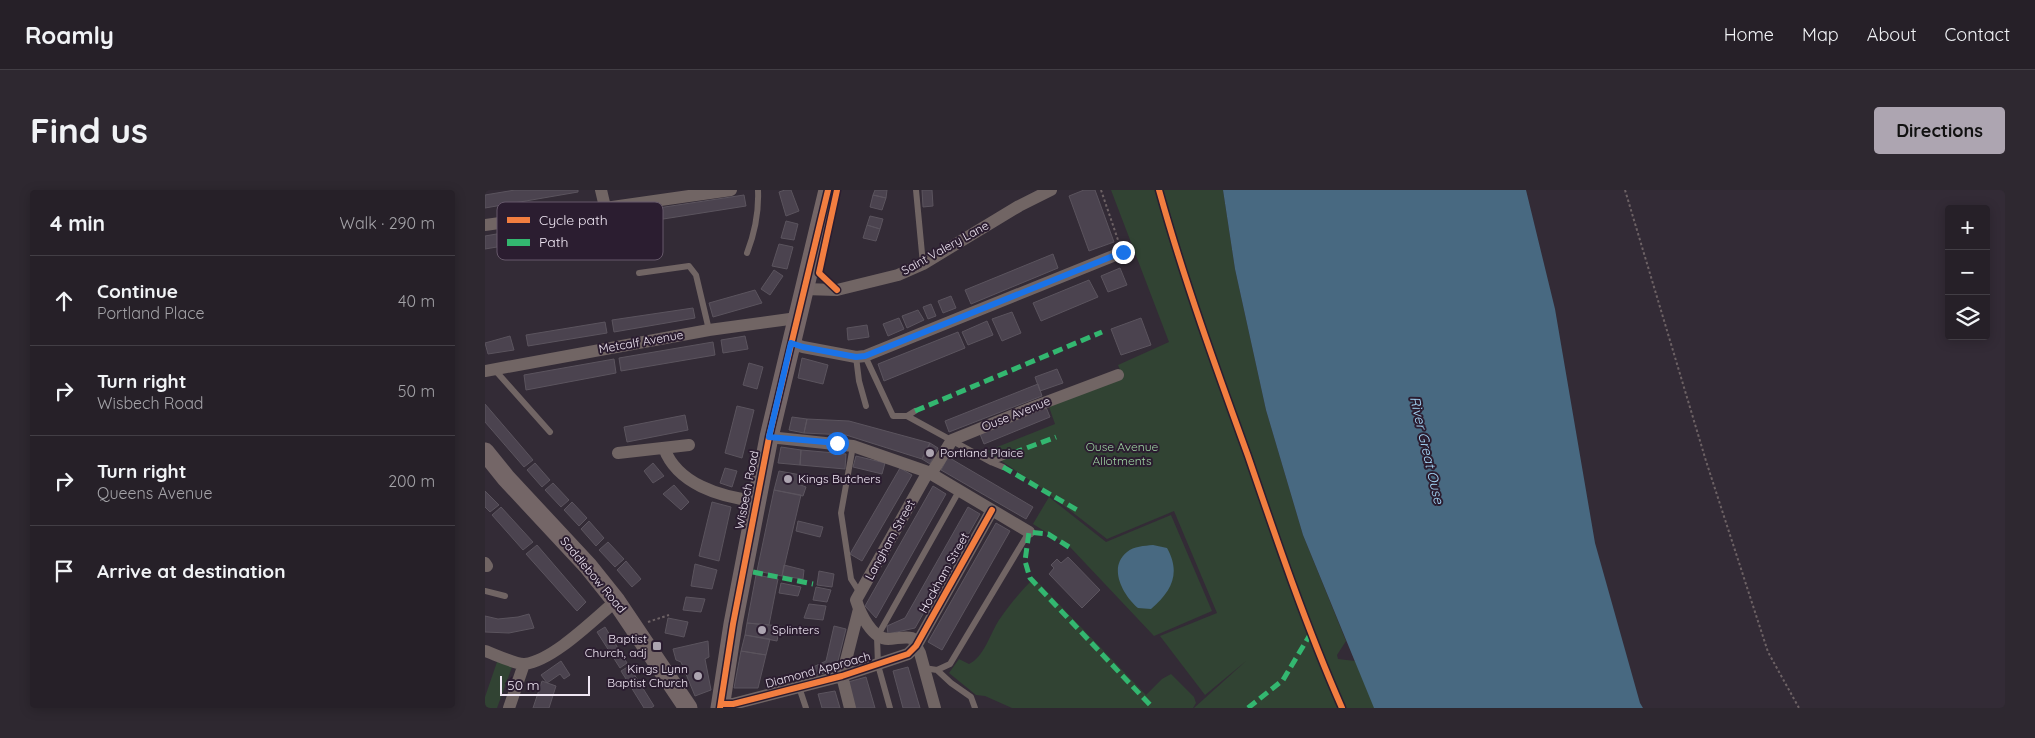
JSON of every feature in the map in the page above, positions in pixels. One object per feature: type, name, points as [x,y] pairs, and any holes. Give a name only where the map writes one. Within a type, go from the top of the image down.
[{"type":"street","points":[[642,202],[731,190]]},
{"type":"street","name":"Wisbech Road","points":[[721,706],[733,624],[769,437],[828,190]]},
{"type":"street","name":"Saint Valery Lane","points":[[804,289],[837,290],[898,275],[923,264],[1019,206],[1051,190]]},
{"type":"street","points":[[791,343],[803,347],[860,357],[1123,252]]},
{"type":"street","name":"Metcalf Avenue","points":[[489,370],[709,330],[797,318]]},
{"type":"street","name":"Ouse Avenue","points":[[952,440],[1118,375]]},
{"type":"street","points":[[769,437],[853,446],[929,473],[1029,532]]},
{"type":"street","points":[[929,473],[952,440]]},
{"type":"street","points":[[618,453],[689,445]]},
{"type":"street","points":[[664,448],[668,458],[686,479],[695,484],[743,500],[756,502]]},
{"type":"street","name":"Saddlebow Road","points":[[485,454],[588,566],[616,600],[688,708]]},
{"type":"street","name":"Langham Street","points":[[842,676],[859,608],[857,600],[859,593],[929,473]]},
{"type":"street","name":"Hockham Street","points":[[916,646],[992,510]]},
{"type":"street","points":[[485,651],[523,664],[545,656],[559,648],[616,600]]},
{"type":"street","points":[[859,608],[877,637],[885,640],[912,638],[920,653],[935,708]]},
{"type":"street","name":"Diamond Approach","points":[[721,706],[842,676],[878,665],[908,654],[916,646]]},
{"type":"street","points":[[509,708],[523,664]]},
{"type":"street","points":[[842,676],[850,708]]},
{"type":"lane","points":[[747,253],[753,238],[759,207],[758,190]]},
{"type":"lane","points":[[916,190],[923,264]]},
{"type":"lane","points":[[639,274],[689,266],[696,275],[709,330]]},
{"type":"lane","points":[[860,357],[859,381],[866,406]]},
{"type":"lane","points":[[860,357],[893,416],[907,416],[1003,467]]},
{"type":"lane","points":[[489,370],[550,432]]},
{"type":"lane","points":[[907,416],[915,411]]},
{"type":"lane","points":[[853,446],[841,513],[851,579],[859,593]]},
{"type":"lane","points":[[991,462],[1013,453]]},
{"type":"lane","points":[[890,708],[878,665],[877,637],[959,491]]},
{"type":"lane","points":[[923,668],[937,670],[950,664],[1029,532]]},
{"type":"lane","points":[[485,591],[505,596]]},
{"type":"lane","points":[[937,670],[971,697],[975,708]]},
{"type":"lane","points":[[799,687],[805,708]]},
{"type":"path","points":[[1101,190],[1123,252]]},
{"type":"path","points":[[1625,190],[1706,461],[1768,652],[1799,708]]},
{"type":"path","points":[[641,624],[669,615]]},
{"type":"green space","name":"Ouse Avenue Allotments","points":[[1111,190],[1223,190],[1235,269],[1266,410],[1303,535],[1346,641],[1337,655],[1338,659],[1355,661],[1375,708],[1194,708],[1246,661],[1205,695],[1160,636],[1217,613],[1174,511],[1107,539],[1041,488],[987,451],[1055,424],[1048,404],[1123,377],[1118,365],[1169,342]]},
{"type":"green space","points":[[1049,497],[1106,542],[1171,515],[1212,611],[1154,636],[1070,547],[1033,524]]},
{"type":"green space","points":[[1034,578],[1146,695],[1162,679],[1171,674],[1194,697],[1196,703],[1193,708],[1012,708],[985,696],[976,695],[949,673],[959,659],[969,664],[979,656],[1003,614]]},
{"type":"green space","points":[[498,659],[512,667],[497,708],[485,708],[485,697]]},
{"type":"water","name":"River Great Ouse","points":[[1223,190],[1526,190],[1555,309],[1595,543],[1643,708],[1374,708],[1303,535],[1266,410],[1235,269]]},
{"type":"water","points":[[1153,545],[1167,548],[1171,557],[1174,574],[1169,588],[1151,609],[1138,608],[1123,589],[1118,574],[1118,566],[1121,559],[1130,550]]},
{"type":"building","points":[[515,190],[578,190],[578,192],[520,202],[497,202],[497,206],[485,208],[485,195]]},
{"type":"building","points":[[791,190],[799,211],[786,216],[779,192]]},
{"type":"building","points":[[875,190],[887,190],[886,198],[873,195]]},
{"type":"building","points":[[922,190],[932,190],[933,206],[923,207]]},
{"type":"building","points":[[1084,190],[1095,190],[1114,242],[1089,251],[1069,196]]},
{"type":"building","points":[[744,195],[746,206],[663,219],[663,207]]},
{"type":"building","points":[[873,195],[886,198],[882,210],[870,207]]},
{"type":"building","points":[[870,216],[883,219],[880,229],[867,225]]},
{"type":"building","points":[[786,221],[798,224],[794,240],[781,238]]},
{"type":"building","points":[[867,225],[880,229],[876,241],[863,238]]},
{"type":"building","points":[[497,234],[497,247],[485,249],[485,236]]},
{"type":"building","points":[[779,244],[793,247],[787,269],[772,266]]},
{"type":"building","points":[[1053,254],[1058,268],[971,304],[965,290]]},
{"type":"building","points":[[1120,268],[1127,285],[1108,292],[1101,276]]},
{"type":"building","points":[[774,270],[783,276],[770,295],[761,289]]},
{"type":"building","points":[[1089,280],[1098,297],[1041,321],[1033,303]]},
{"type":"building","points":[[755,290],[762,303],[713,317],[709,303]]},
{"type":"building","points":[[951,296],[956,308],[943,313],[938,301]]},
{"type":"building","points":[[931,304],[936,316],[928,319],[923,307]]},
{"type":"building","points":[[693,308],[695,318],[614,332],[612,320]]},
{"type":"building","points":[[918,310],[924,320],[907,328],[902,316]]},
{"type":"building","points":[[1012,312],[1021,333],[1002,341],[992,319]]},
{"type":"building","points":[[899,318],[904,329],[888,336],[883,324]]},
{"type":"building","points":[[1141,318],[1151,345],[1121,355],[1111,329]]},
{"type":"building","points":[[987,321],[993,335],[968,345],[962,332]]},
{"type":"building","points":[[605,322],[607,333],[528,346],[526,335]]},
{"type":"building","points":[[867,325],[869,337],[848,340],[847,328]]},
{"type":"building","points":[[958,332],[965,348],[884,381],[878,364]]},
{"type":"building","points":[[510,336],[514,350],[488,354],[485,343]]},
{"type":"building","points":[[745,336],[748,349],[723,353],[721,340]]},
{"type":"building","points":[[713,342],[715,355],[621,371],[619,358]]},
{"type":"building","points":[[802,358],[828,365],[823,384],[798,378]]},
{"type":"building","points":[[614,359],[616,373],[526,390],[524,375]]},
{"type":"building","points":[[749,363],[763,367],[757,389],[743,385]]},
{"type":"building","points":[[1057,369],[1063,383],[1040,391],[1035,377]]},
{"type":"building","points":[[1038,384],[1042,396],[949,432],[945,421]]},
{"type":"building","points":[[485,404],[533,460],[524,467],[485,422]]},
{"type":"building","points":[[737,406],[754,410],[742,458],[725,453]]},
{"type":"building","points":[[1046,407],[1050,417],[984,444],[980,434]]},
{"type":"building","points":[[685,415],[688,430],[627,442],[624,427]]},
{"type":"building","points":[[792,417],[807,419],[804,433],[789,430]]},
{"type":"building","points":[[807,419],[849,421],[930,443],[922,459],[846,435],[804,433]]},
{"type":"building","name":"Portland Plaice","points":[[930,443],[938,448],[930,464],[922,459]]},
{"type":"building","points":[[781,447],[801,450],[800,465],[778,463]]},
{"type":"building","points":[[801,450],[846,454],[845,469],[800,465]]},
{"type":"building","points":[[856,456],[885,463],[882,474],[853,467]]},
{"type":"building","points":[[948,457],[1033,507],[1026,519],[941,470]]},
{"type":"building","points":[[535,463],[550,480],[542,487],[527,470]]},
{"type":"building","points":[[653,463],[664,476],[653,483],[644,471]]},
{"type":"building","points":[[725,468],[737,471],[732,487],[720,483]]},
{"type":"building","points":[[900,468],[912,475],[862,561],[850,554]]},
{"type":"building","name":"Kings Butchers","points":[[779,471],[801,475],[798,484],[806,487],[803,496],[774,490]]},
{"type":"building","points":[[553,483],[569,500],[561,507],[545,490]]},
{"type":"building","points":[[674,485],[689,502],[681,510],[663,494]]},
{"type":"building","points":[[933,486],[946,494],[876,618],[865,606]]},
{"type":"building","points":[[774,490],[801,495],[782,576],[757,571]]},
{"type":"building","points":[[485,491],[499,505],[490,512],[485,507]]},
{"type":"building","points":[[572,502],[587,518],[579,526],[564,510]]},
{"type":"building","points":[[712,502],[731,507],[719,561],[699,556]]},
{"type":"building","points":[[501,507],[533,542],[523,550],[492,515]]},
{"type":"building","points":[[968,507],[980,514],[915,628],[888,634],[887,626],[905,618]]},
{"type":"building","points":[[589,521],[604,538],[596,546],[581,529]]},
{"type":"building","points":[[798,521],[823,527],[820,537],[796,531]]},
{"type":"building","points":[[996,523],[1010,531],[942,650],[928,642]]},
{"type":"building","points":[[608,542],[624,559],[615,567],[599,550]]},
{"type":"building","points":[[537,545],[586,602],[577,611],[526,554]]},
{"type":"building","points":[[1068,557],[1100,590],[1082,608],[1049,574],[1054,568],[1051,565],[1057,559],[1061,563]]},
{"type":"building","points":[[626,561],[641,579],[632,587],[617,570]]},
{"type":"building","points":[[695,564],[717,570],[712,589],[691,586]]},
{"type":"building","points":[[784,565],[804,570],[803,579],[782,576]]},
{"type":"building","points":[[819,571],[834,574],[832,587],[817,585]]},
{"type":"building","points":[[756,575],[778,579],[769,625],[747,623]]},
{"type":"building","points":[[781,583],[801,587],[798,596],[779,593]]},
{"type":"building","points":[[816,587],[831,590],[827,602],[813,600]]},
{"type":"building","points":[[686,597],[705,599],[701,612],[683,610]]},
{"type":"building","points":[[809,604],[826,606],[823,620],[804,618]]},
{"type":"building","points":[[529,614],[534,628],[509,633],[485,632],[485,616],[498,619]]},
{"type":"building","points":[[668,618],[688,622],[684,637],[665,633]]},
{"type":"building","name":"Splinters","points":[[747,623],[780,626],[777,641],[745,635]]},
{"type":"building","points":[[834,626],[846,629],[836,669],[811,677],[811,668],[826,661]]},
{"type":"building","points":[[605,627],[627,663],[620,668],[597,632]]},
{"type":"building","points":[[745,635],[770,639],[766,655],[741,651]]},
{"type":"building","name":"Kings Lynn Baptist Church","points":[[708,641],[709,657],[705,659],[711,690],[695,696],[681,662],[676,660],[673,649]]},
{"type":"building","points":[[741,651],[766,655],[758,688],[734,688]]},
{"type":"building","points":[[561,661],[570,675],[564,679],[560,674],[547,683],[541,675]]},
{"type":"building","points":[[629,666],[654,706],[651,708],[644,708],[621,671]]},
{"type":"building","points":[[908,667],[920,708],[903,708],[893,671]]},
{"type":"building","points":[[866,677],[875,708],[855,708],[848,682]]},
{"type":"building","points":[[542,681],[556,686],[549,708],[533,708]]},
{"type":"building","points":[[835,691],[840,708],[822,708],[818,694]]},
{"type":"marked path","points":[[915,411],[1102,332]]},
{"type":"marked path","points":[[1013,453],[1056,437]]},
{"type":"marked path","points":[[1003,467],[1079,511]]},
{"type":"marked path","points":[[1069,547],[1048,534],[1029,532],[1025,561],[1030,578],[1153,708]]},
{"type":"marked path","points":[[753,572],[813,584]]},
{"type":"marked path","points":[[1248,708],[1283,680],[1311,633]]},
{"type":"cycle path","points":[[720,708],[733,624],[769,437],[828,190]]},
{"type":"cycle path","points":[[837,190],[819,273],[837,290]]},
{"type":"cycle path","points":[[1159,190],[1201,324],[1281,551],[1316,646],[1342,708]]},
{"type":"cycle path","points":[[722,704],[733,704],[842,676],[908,654],[916,646],[992,510]]},
{"type":"place","name":"Portland Plaice","points":[[930,453]]},
{"type":"place","name":"Kings Butchers","points":[[788,479]]},
{"type":"place","name":"Splinters","points":[[762,630]]},
{"type":"place","name":"Baptist Church, adj","points":[[657,646]]},
{"type":"place","name":"Kings Lynn Baptist Church","points":[[698,676]]},
{"type":"route","points":[[837,443],[769,437],[791,343],[856,357],[865,356],[1123,252]]}]
